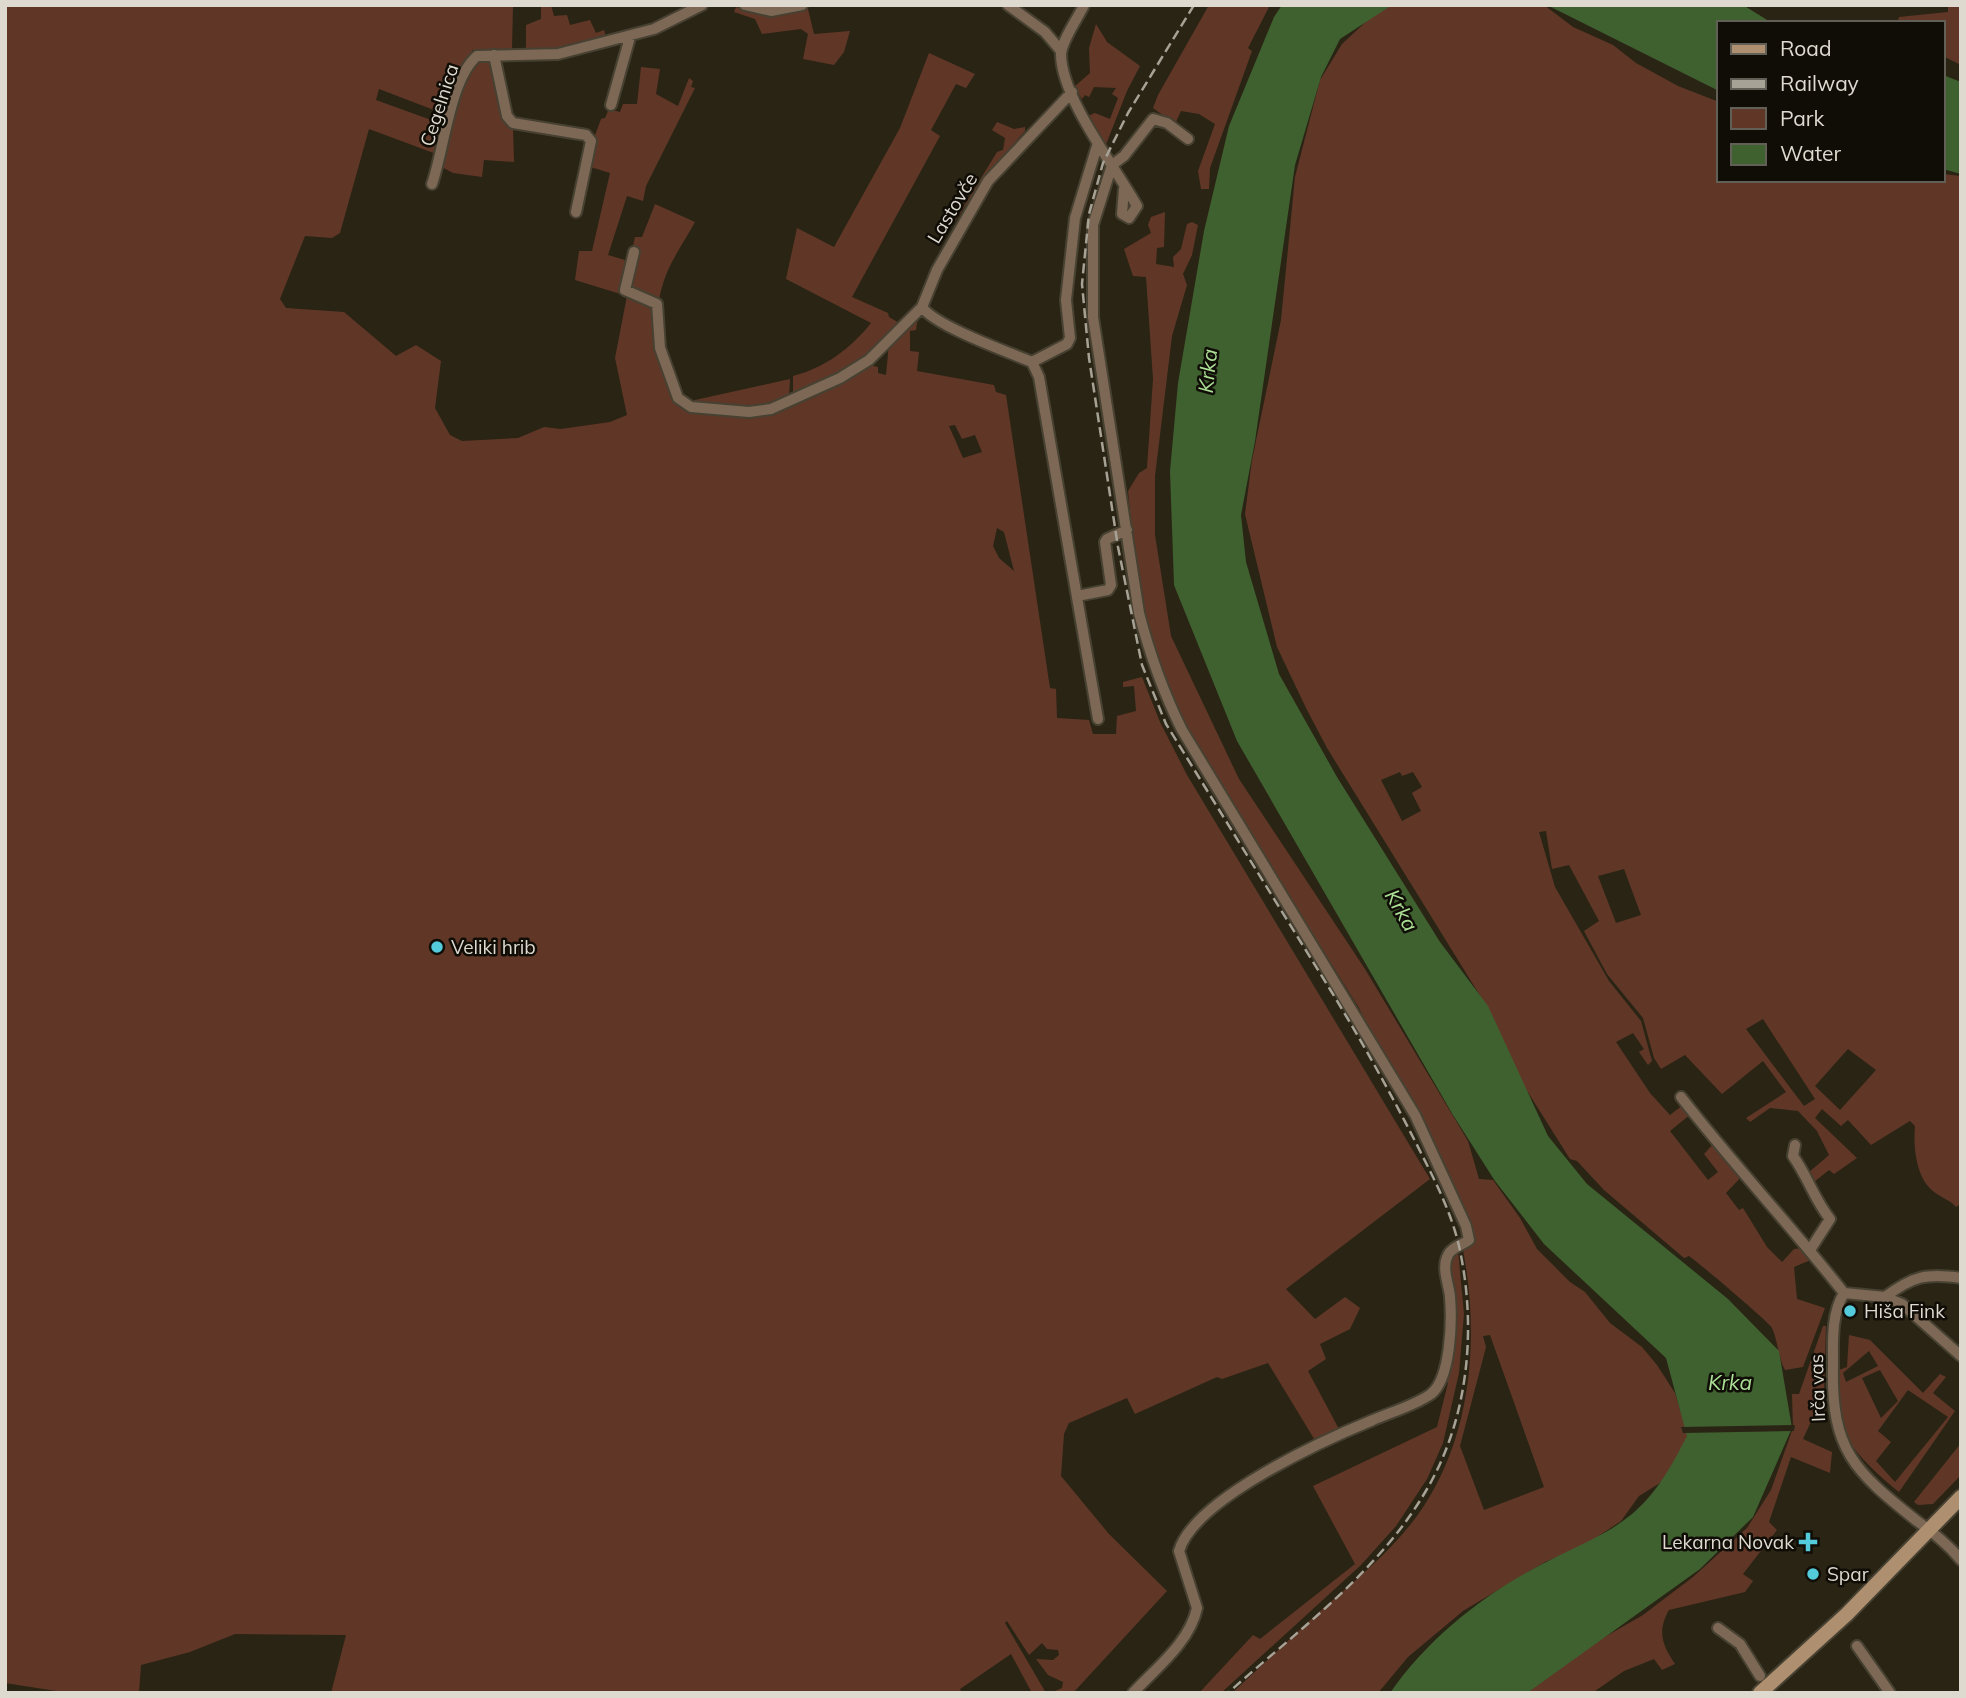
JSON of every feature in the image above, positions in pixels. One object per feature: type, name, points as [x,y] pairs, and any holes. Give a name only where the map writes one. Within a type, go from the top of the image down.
[{"type":"main road","points":[[1760,1693],[1847,1614],[1961,1497]]},
{"type":"street","name":"Cegelnica","points":[[432,184],[455,100],[469,64],[478,57],[558,54],[630,37],[687,15],[702,5]]},
{"type":"street","points":[[744,5],[771,11],[802,5]]},
{"type":"street","points":[[1008,5],[1045,32],[1061,51],[1064,73],[1072,92],[1097,146],[1112,165],[1124,189]]},
{"type":"street","points":[[1061,51],[1084,5]]},
{"type":"street","points":[[611,105],[630,37]]},
{"type":"street","points":[[494,55],[507,116],[513,123],[586,135],[591,141],[576,212]]},
{"type":"street","name":"Lastovče","points":[[922,307],[937,270],[988,181],[1072,92]]},
{"type":"street","points":[[1133,1693],[1173,1650],[1195,1616],[1193,1594],[1179,1551],[1188,1531],[1212,1509],[1287,1459],[1402,1408],[1434,1390],[1446,1364],[1449,1342],[1450,1296],[1446,1259],[1451,1251],[1469,1240],[1466,1226],[1415,1115],[1182,730],[1161,688],[1139,614],[1093,317],[1093,225],[1112,165],[1124,156],[1153,119],[1167,123],[1188,139]]},
{"type":"street","points":[[1032,362],[1067,344],[1070,338],[1066,300],[1075,218],[1097,146]]},
{"type":"street","points":[[634,252],[625,290],[657,304],[660,348],[678,398],[691,407],[748,412],[771,409],[840,378],[869,360],[922,307],[931,316],[1032,362],[1039,377],[1098,719]]},
{"type":"street","points":[[1077,596],[1108,590],[1110,576],[1105,542],[1127,530]]},
{"type":"street","points":[[1681,1097],[1718,1146],[1810,1250],[1843,1293],[1885,1297],[1902,1304],[1961,1356]]},
{"type":"street","points":[[1795,1145],[1793,1156],[1803,1170],[1816,1202],[1830,1219],[1810,1250]]},
{"type":"street","points":[[1885,1297],[1909,1279],[1931,1275],[1961,1278]]},
{"type":"street","name":"Irča vas","points":[[1843,1293],[1833,1342],[1832,1394],[1836,1430],[1847,1454],[1868,1480],[1947,1543],[1961,1559]]},
{"type":"street","points":[[1717,1628],[1740,1644],[1760,1676]]},
{"type":"street","points":[[1857,1646],[1890,1693]]},
{"type":"green space","points":[[5,5],[513,5],[512,49],[472,50],[475,54],[466,60],[447,115],[379,89],[376,100],[445,125],[439,155],[369,129],[340,233],[332,238],[305,236],[280,299],[286,308],[344,312],[396,356],[416,345],[441,361],[435,408],[450,435],[462,441],[518,438],[544,427],[561,429],[610,422],[627,415],[615,358],[627,296],[575,280],[579,251],[592,251],[610,173],[584,165],[601,119],[605,118],[609,109],[620,112],[623,104],[637,104],[641,67],[660,69],[656,94],[678,106],[689,78],[693,81],[691,87],[695,88],[646,186],[643,201],[627,196],[608,255],[625,260],[622,283],[628,295],[630,292],[626,284],[628,273],[632,272],[633,265],[629,264],[635,237],[642,237],[655,204],[695,222],[669,268],[658,308],[656,343],[659,360],[674,390],[686,402],[790,379],[789,399],[776,403],[752,407],[694,405],[694,411],[754,415],[770,412],[836,383],[865,364],[878,367],[878,373],[886,375],[889,343],[918,316],[916,330],[910,331],[910,351],[919,352],[917,371],[994,385],[996,392],[1006,395],[1050,688],[1056,689],[1057,718],[1089,720],[1093,734],[1116,734],[1117,716],[1136,711],[1134,686],[1123,687],[1123,682],[1142,677],[1160,722],[1187,775],[1430,1179],[1286,1289],[1315,1319],[1345,1297],[1360,1308],[1350,1329],[1320,1344],[1326,1359],[1308,1371],[1340,1431],[1316,1442],[1268,1363],[1222,1379],[1217,1377],[1135,1414],[1127,1398],[1069,1423],[1064,1434],[1061,1476],[1109,1534],[1167,1591],[1073,1693],[1050,1693],[1062,1688],[1063,1682],[1048,1675],[1036,1659],[1053,1660],[1059,1655],[1058,1650],[1047,1649],[1042,1643],[1029,1655],[1007,1621],[1005,1623],[1046,1693],[1032,1693],[1011,1654],[960,1689],[962,1693],[331,1693],[346,1635],[235,1634],[190,1652],[141,1665],[139,1693],[69,1693],[5,1683]],"holes":[[[955,425],[962,439],[975,435],[982,452],[963,458],[949,426]],[[997,528],[1004,532],[1014,571],[999,558],[993,546]]]},
{"type":"green space","points":[[541,5],[551,5],[554,16],[567,15],[570,25],[590,20],[596,33],[604,30],[606,37],[562,50],[526,51],[526,25],[541,19]]},
{"type":"green space","points":[[1209,5],[1270,5],[1248,48],[1252,51],[1210,168],[1209,189],[1201,189],[1198,171],[1215,124],[1199,114],[1181,111],[1175,124],[1153,108]]},
{"type":"green space","points":[[1384,5],[1544,5],[1573,27],[1613,45],[1636,63],[1678,86],[1717,101],[1717,182],[1945,182],[1945,174],[1961,176],[1961,1204],[1956,1207],[1927,1185],[1919,1170],[1915,1152],[1915,1126],[1910,1121],[1871,1145],[1848,1120],[1841,1126],[1822,1109],[1815,1118],[1857,1158],[1834,1174],[1829,1170],[1814,1182],[1808,1173],[1829,1155],[1817,1131],[1798,1111],[1770,1108],[1750,1122],[1746,1118],[1786,1092],[1763,1061],[1722,1094],[1685,1055],[1661,1069],[1654,1058],[1643,1018],[1607,974],[1584,931],[1599,921],[1569,865],[1552,869],[1546,831],[1539,832],[1555,887],[1609,981],[1641,1021],[1652,1061],[1648,1065],[1639,1052],[1644,1049],[1633,1033],[1616,1042],[1650,1093],[1670,1115],[1683,1105],[1691,1114],[1670,1131],[1708,1180],[1718,1172],[1704,1154],[1714,1143],[1742,1176],[1726,1193],[1739,1210],[1743,1208],[1767,1247],[1782,1262],[1794,1249],[1804,1248],[1813,1259],[1794,1267],[1797,1299],[1825,1308],[1803,1367],[1785,1370],[1774,1333],[1768,1323],[1689,1256],[1684,1258],[1604,1190],[1577,1161],[1570,1159],[1524,1086],[1484,1002],[1327,748],[1277,647],[1245,514],[1252,460],[1281,320],[1295,177],[1320,80],[1342,44]],"holes":[[[1400,772],[1402,776],[1413,772],[1422,787],[1412,793],[1421,811],[1402,821],[1381,780]],[[1624,869],[1641,915],[1616,923],[1598,876]],[[1763,1019],[1815,1099],[1804,1106],[1746,1029]],[[1848,1049],[1876,1070],[1840,1110],[1815,1086]]]},
{"type":"green space","points":[[1948,5],[1961,5],[1961,65],[1945,57],[1945,21],[1898,21],[1899,17],[1948,12]]},
{"type":"green space","points":[[736,7],[758,14],[808,9],[814,34],[850,31],[844,52],[834,65],[803,59],[808,34],[801,29],[762,34],[755,19],[734,12]]},
{"type":"green space","points":[[1096,24],[1107,42],[1140,66],[1105,147],[1101,147],[1088,116],[1095,113],[1110,119],[1118,98],[1112,94],[1116,88],[1094,87],[1089,97],[1085,95],[1082,99],[1074,87],[1090,73],[1089,48]]},
{"type":"green space","points":[[929,53],[975,74],[966,88],[956,84],[931,130],[940,136],[852,297],[888,313],[889,317],[901,324],[848,370],[793,397],[793,376],[816,368],[836,356],[855,341],[871,323],[786,279],[797,228],[834,247],[900,128]]},
{"type":"green space","points":[[492,57],[504,121],[513,127],[514,162],[484,160],[482,177],[453,173],[440,166],[456,101],[474,60]]},
{"type":"green space","points":[[997,122],[1014,129],[1025,127],[1025,131],[983,179],[948,232],[997,152],[1003,150],[1005,138],[992,130]]},
{"type":"green space","points":[[1165,212],[1164,247],[1157,248],[1156,264],[1174,267],[1173,257],[1181,249],[1187,224],[1192,222],[1198,225],[1192,255],[1183,274],[1187,285],[1172,336],[1155,476],[1155,535],[1171,636],[1239,779],[1365,969],[1468,1141],[1479,1179],[1493,1180],[1520,1218],[1537,1249],[1570,1282],[1585,1292],[1610,1323],[1642,1347],[1657,1365],[1675,1393],[1688,1435],[1678,1458],[1660,1483],[1639,1496],[1621,1521],[1585,1545],[1545,1562],[1463,1611],[1408,1657],[1378,1693],[1232,1693],[1383,1555],[1417,1516],[1435,1486],[1450,1455],[1467,1388],[1471,1318],[1463,1250],[1472,1242],[1359,1008],[1216,779],[1176,711],[1151,655],[1134,552],[1128,491],[1139,473],[1147,468],[1153,379],[1146,277],[1133,276],[1124,249],[1151,233],[1148,225],[1151,217]],"holes":[[[1490,1335],[1544,1487],[1484,1510],[1460,1446],[1486,1347],[1483,1336]]]},
{"type":"green space","points":[[1458,1250],[1464,1314],[1459,1373],[1443,1443],[1427,1479],[1396,1526],[1361,1565],[1221,1693],[1199,1693],[1253,1635],[1260,1639],[1355,1564],[1313,1486],[1437,1427],[1448,1383],[1444,1381],[1449,1259]]},
{"type":"green space","points":[[1823,1326],[1826,1326],[1824,1393],[1803,1439],[1832,1452],[1830,1473],[1791,1457],[1769,1522],[1777,1530],[1743,1574],[1753,1581],[1745,1592],[1669,1610],[1662,1631],[1667,1650],[1675,1664],[1662,1670],[1654,1659],[1624,1671],[1592,1693],[1528,1693],[1556,1665],[1643,1615],[1693,1577],[1747,1528],[1771,1490],[1793,1428],[1792,1394],[1799,1394]]},
{"type":"green space","points":[[1849,1335],[1870,1340],[1923,1393],[1940,1374],[1946,1377],[1933,1393],[1955,1411],[1899,1492],[1856,1451],[1839,1421],[1836,1371],[1847,1367]],"holes":[[[1869,1351],[1878,1366],[1846,1382],[1843,1373]],[[1880,1370],[1898,1401],[1881,1418],[1862,1378]],[[1908,1390],[1948,1417],[1895,1482],[1876,1461],[1891,1442],[1878,1431]]]},
{"type":"green space","points":[[1961,1443],[1961,1475],[1933,1504],[1918,1505],[1914,1502]]},
{"type":"water","name":"Krka","points":[[1282,5],[1392,5],[1340,39],[1321,77],[1295,165],[1255,441],[1241,515],[1246,562],[1279,674],[1337,777],[1440,942],[1488,1006],[1548,1136],[1587,1184],[1728,1299],[1779,1351],[1792,1428],[1753,1517],[1700,1569],[1527,1693],[1390,1693],[1425,1651],[1465,1614],[1510,1582],[1605,1532],[1632,1514],[1656,1488],[1687,1436],[1666,1358],[1544,1244],[1495,1181],[1453,1115],[1237,741],[1174,585],[1170,471],[1178,383],[1204,231],[1229,126],[1274,17]]},
{"type":"water","points":[[1547,5],[1743,5],[1769,21],[1717,21],[1717,90]]},
{"type":"water","points":[[1945,76],[1961,82],[1961,174],[1945,170]]},
{"type":"pier","points":[[1795,1425],[1794,1431],[1683,1433],[1681,1427]]},
{"type":"railway","points":[[1194,5],[1128,113],[1103,163],[1089,214],[1082,284],[1089,358],[1118,547],[1142,665],[1166,724],[1342,1009],[1415,1141],[1451,1218],[1465,1277],[1468,1308],[1466,1371],[1460,1402],[1452,1432],[1427,1489],[1408,1519],[1362,1573],[1228,1693]]},
{"type":"place","name":"Veliki hrib","points":[[437,947]]},
{"type":"place","name":"Hiša Fink","points":[[1850,1311]]},
{"type":"place","name":"Lekarna Novak","points":[[1808,1542]]},
{"type":"place","name":"Spar","points":[[1813,1574]]}]
